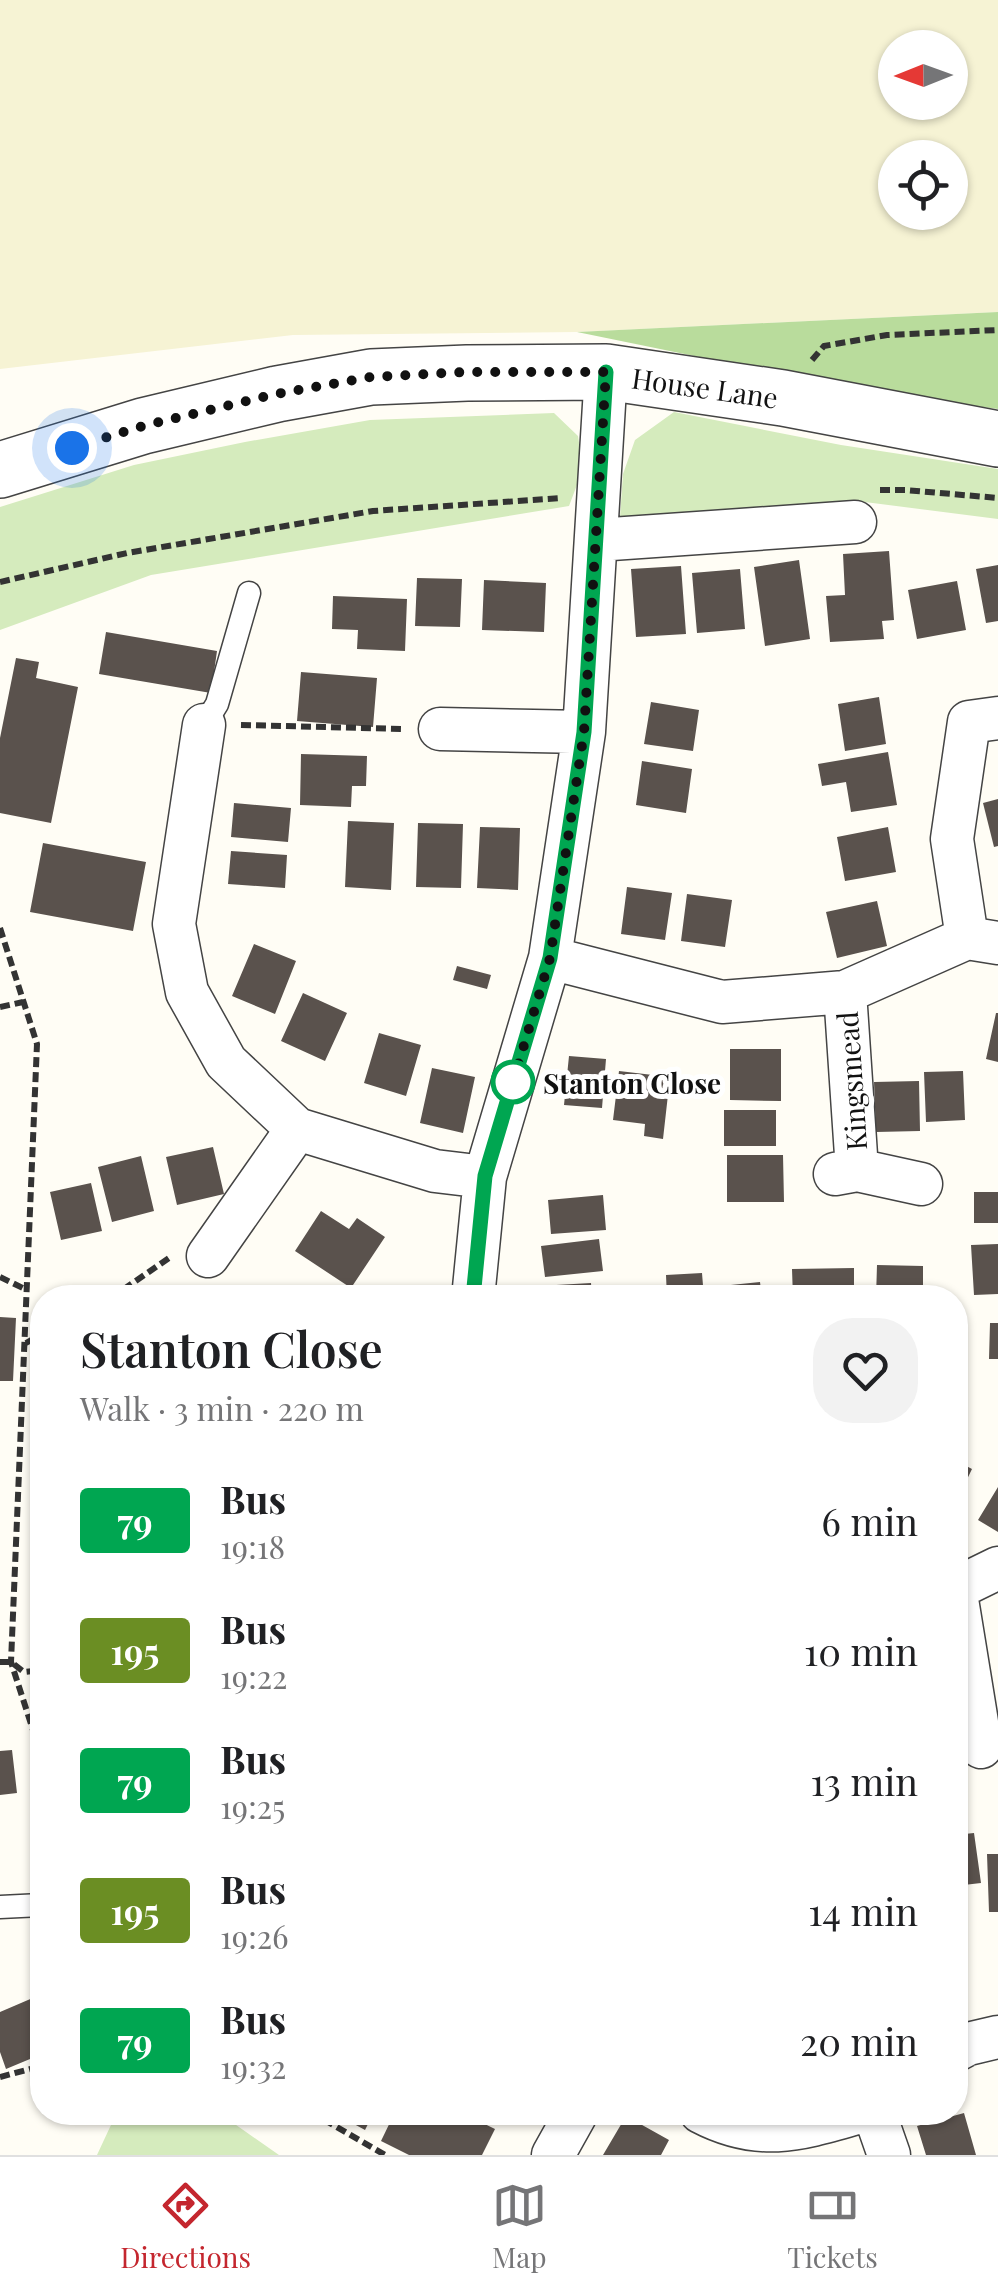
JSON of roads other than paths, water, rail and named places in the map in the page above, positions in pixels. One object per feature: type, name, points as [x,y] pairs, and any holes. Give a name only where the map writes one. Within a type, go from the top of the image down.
[{"type":"street","name":"House Lane","points":[[0,470],[143,426],[276,394],[371,377],[466,372],[606,372],[783,398],[998,440]]},
{"type":"street","points":[[474,1285],[485,1176],[550,958],[584,732],[606,372]]},
{"type":"street","points":[[598,540],[861,506]]},
{"type":"street","name":"Kingsmead","points":[[550,958],[722,1002],[846,992],[982,940],[952,839],[968,722],[998,718]]},
{"type":"street","points":[[204,725],[174,924],[188,992],[226,1062],[297,1129],[435,1171],[485,1176]]},
{"type":"street","points":[[440,729],[584,732]]},
{"type":"street","name":"Kingsmead","points":[[846,992],[846,1172],[921,1184]]},
{"type":"street","points":[[208,1256],[297,1129]]},
{"type":"street","points":[[968,1582],[998,1568]]},
{"type":"street","points":[[968,1674],[978,1746]]},
{"type":"street","points":[[968,2044],[998,2037]]},
{"type":"street","points":[[553,2155],[569,2125]]},
{"type":"street","points":[[725,2125],[764,2132],[815,2125]]},
{"type":"street","points":[[879,2125],[890,2155]]},
{"type":"lane","points":[[204,725],[217,704],[249,593]]},
{"type":"lane","points":[[0,1907],[30,1905]]},
{"type":"place","name":"Stanton Close","points":[[513,1082]]}]
